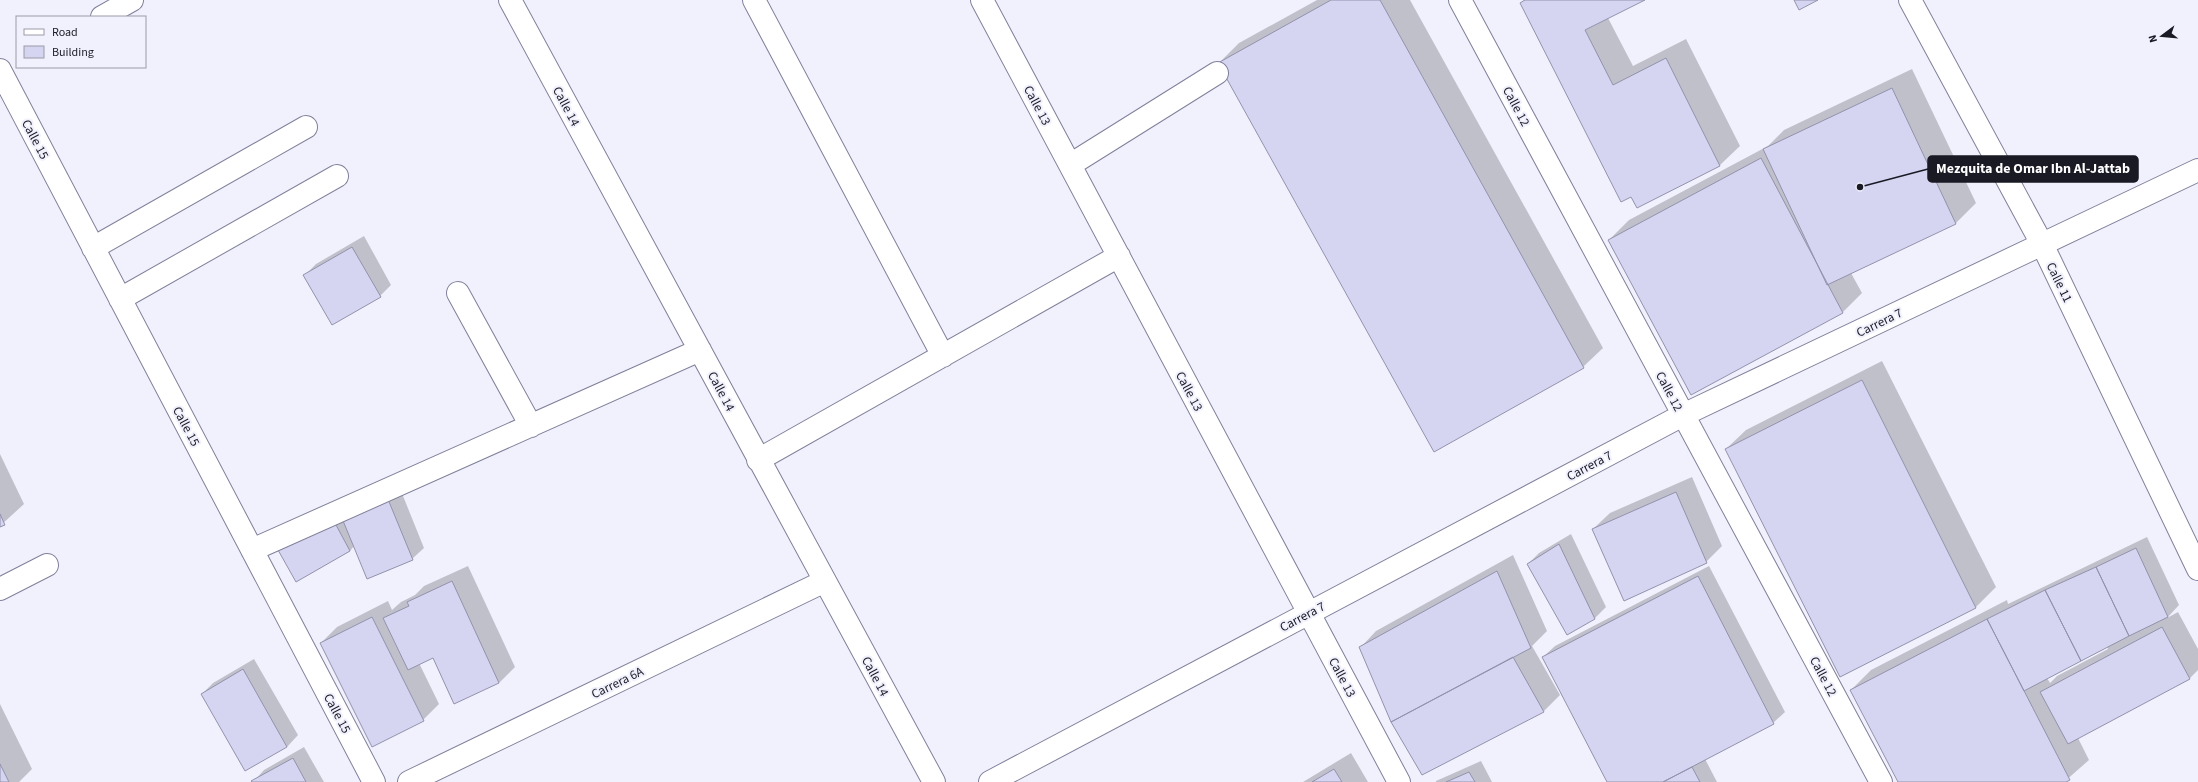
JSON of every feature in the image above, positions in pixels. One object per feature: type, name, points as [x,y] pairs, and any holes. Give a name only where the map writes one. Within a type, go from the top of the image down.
[{"type":"street","points":[[104,16],[132,0]]},
{"type":"street","name":"Calle 14","points":[[510,0],[758,460],[934,782]]},
{"type":"street","points":[[754,0],[943,356]]},
{"type":"street","name":"Calle 13","points":[[982,0],[1399,782]]},
{"type":"street","name":"Calle 12","points":[[1460,0],[1881,782]]},
{"type":"street","name":"Calle 11","points":[[1910,0],[2042,244],[2198,569]]},
{"type":"street","name":"Calle 15","points":[[5,71],[93,248],[374,782]]},
{"type":"street","points":[[1070,165],[1217,73]]},
{"type":"street","points":[[93,248],[306,128]]},
{"type":"street","name":"Carrera 7","points":[[990,782],[1683,415],[2198,170]]},
{"type":"street","points":[[120,299],[337,176]]},
{"type":"street","points":[[758,460],[1119,256]]},
{"type":"street","points":[[458,294],[531,426]]},
{"type":"street","points":[[252,550],[700,350]]},
{"type":"street","points":[[0,589],[47,565]]},
{"type":"street","name":"Carrera 6A","points":[[409,782],[825,581]]},
{"type":"building","points":[[1331,0],[1380,0],[1584,368],[1434,452],[1218,63]]},
{"type":"building","points":[[1525,0],[1645,0],[1585,30],[1613,85],[1666,58],[1720,166],[1637,208],[1631,197],[1621,202],[1520,3]]},
{"type":"building","points":[[1794,0],[1818,0],[1799,10]]},
{"type":"building","points":[[1892,88],[1956,224],[1827,285],[1763,149]]},
{"type":"building","points":[[1761,158],[1843,313],[1691,395],[1608,240]]},
{"type":"building","points":[[352,247],[381,297],[332,325],[303,275]]},
{"type":"building","points":[[1862,380],[1976,608],[1840,677],[1725,449]]},
{"type":"building","points":[[385,492],[413,560],[367,579],[339,511]]},
{"type":"building","points":[[1676,492],[1707,563],[1624,601],[1592,529]]},
{"type":"building","points":[[328,510],[350,551],[296,582],[273,541]]},
{"type":"building","points":[[0,514],[5,525],[0,527]]},
{"type":"building","points":[[1559,544],[1595,619],[1567,635],[1527,564]]},
{"type":"building","points":[[2136,548],[2168,617],[2129,636],[2096,567]]},
{"type":"building","points":[[2096,567],[2129,636],[2081,661],[2045,590]]},
{"type":"building","points":[[1497,571],[1531,648],[1391,722],[1359,647]]},
{"type":"building","points":[[1698,576],[1774,724],[1663,782],[1607,782],[1542,657]]},
{"type":"building","points":[[452,581],[499,683],[454,704],[433,658],[408,670],[383,618],[409,606],[407,602]]},
{"type":"building","points":[[2045,590],[2081,661],[2024,691],[1987,619]]},
{"type":"building","points":[[372,617],[424,721],[372,747],[320,643]]},
{"type":"building","points":[[1987,619],[2070,780],[2066,782],[1898,782],[1850,690]]},
{"type":"building","points":[[2162,627],[2190,679],[2068,744],[2040,692]]},
{"type":"building","points":[[1513,657],[1544,712],[1422,775],[1391,722]]},
{"type":"building","points":[[243,669],[287,747],[245,771],[201,694]]},
{"type":"building","points":[[293,758],[306,782],[251,781]]},
{"type":"building","points":[[0,764],[9,782],[0,782]]},
{"type":"building","points":[[1692,767],[1700,782],[1663,782]]},
{"type":"building","points":[[1334,769],[1342,782],[1312,782]]},
{"type":"building","points":[[1469,772],[1475,782],[1446,782]]},
{"type":"place","name":"Mezquita de Omar Ibn Al-Jattab","points":[[1860,187]]}]
